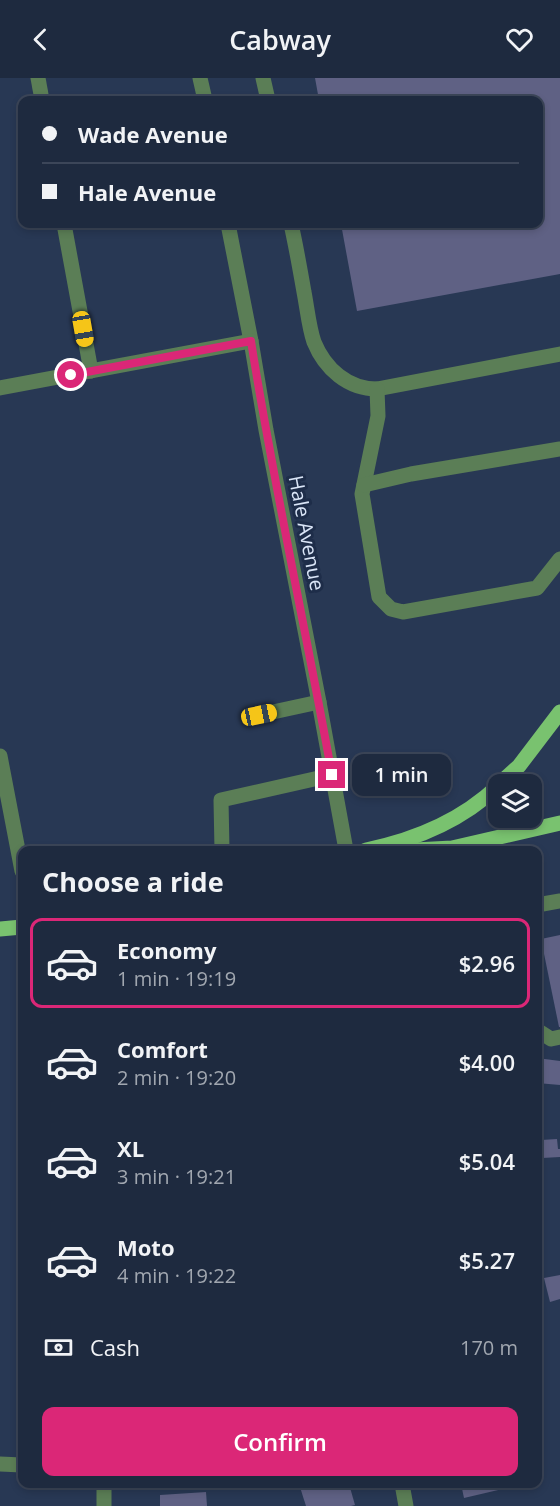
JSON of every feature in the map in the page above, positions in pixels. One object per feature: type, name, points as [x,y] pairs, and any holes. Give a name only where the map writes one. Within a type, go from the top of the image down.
[{"type":"main road","points":[[511,774],[560,712]]},
{"type":"main road","points":[[384,846],[422,834],[455,819],[488,795]]},
{"type":"main road","points":[[461,846],[560,823]]},
{"type":"main road","points":[[0,929],[18,927]]},
{"type":"street","points":[[38,78],[41,96]]},
{"type":"street","points":[[200,78],[204,96]]},
{"type":"street","points":[[263,78],[267,96]]},
{"type":"street","points":[[65,228],[91,371]]},
{"type":"street","name":"Hale Avenue","points":[[229,228],[345,846]]},
{"type":"street","points":[[292,228],[314,340],[324,360],[337,375],[351,384],[377,389],[560,354]]},
{"type":"street","points":[[0,388],[251,341]]},
{"type":"street","points":[[377,389],[378,416],[362,494],[379,597],[391,609],[403,612],[537,588],[560,560]]},
{"type":"street","points":[[364,484],[560,449]]},
{"type":"street","points":[[259,715],[319,702]]},
{"type":"street","points":[[0,756],[18,850]]},
{"type":"street","points":[[222,846],[221,800],[332,775]]},
{"type":"street","points":[[542,904],[560,901]]},
{"type":"street","points":[[542,1033],[551,1039],[560,1037]]},
{"type":"street","points":[[0,1464],[18,1465]]},
{"type":"street","points":[[104,1488],[104,1506]]},
{"type":"street","points":[[403,1488],[406,1506]]},
{"type":"building","points":[[315,78],[560,78],[560,274],[357,311],[342,228],[543,228],[543,96],[318,96]]},
{"type":"building","points":[[560,935],[560,1027],[542,944],[542,939]]},
{"type":"building","points":[[542,1059],[560,1061],[560,1085],[542,1083]]},
{"type":"building","points":[[557,1139],[560,1157],[542,1158],[542,1140]]},
{"type":"building","points":[[560,1275],[560,1299],[550,1302],[544,1278]]},
{"type":"building","points":[[300,1488],[350,1488],[355,1505],[351,1506],[306,1506]]},
{"type":"building","points":[[462,1488],[506,1488],[464,1498]]},
{"type":"building","points":[[206,1492],[207,1506],[160,1506],[160,1495]]},
{"type":"route","points":[[71,375],[251,341],[332,775]]}]
